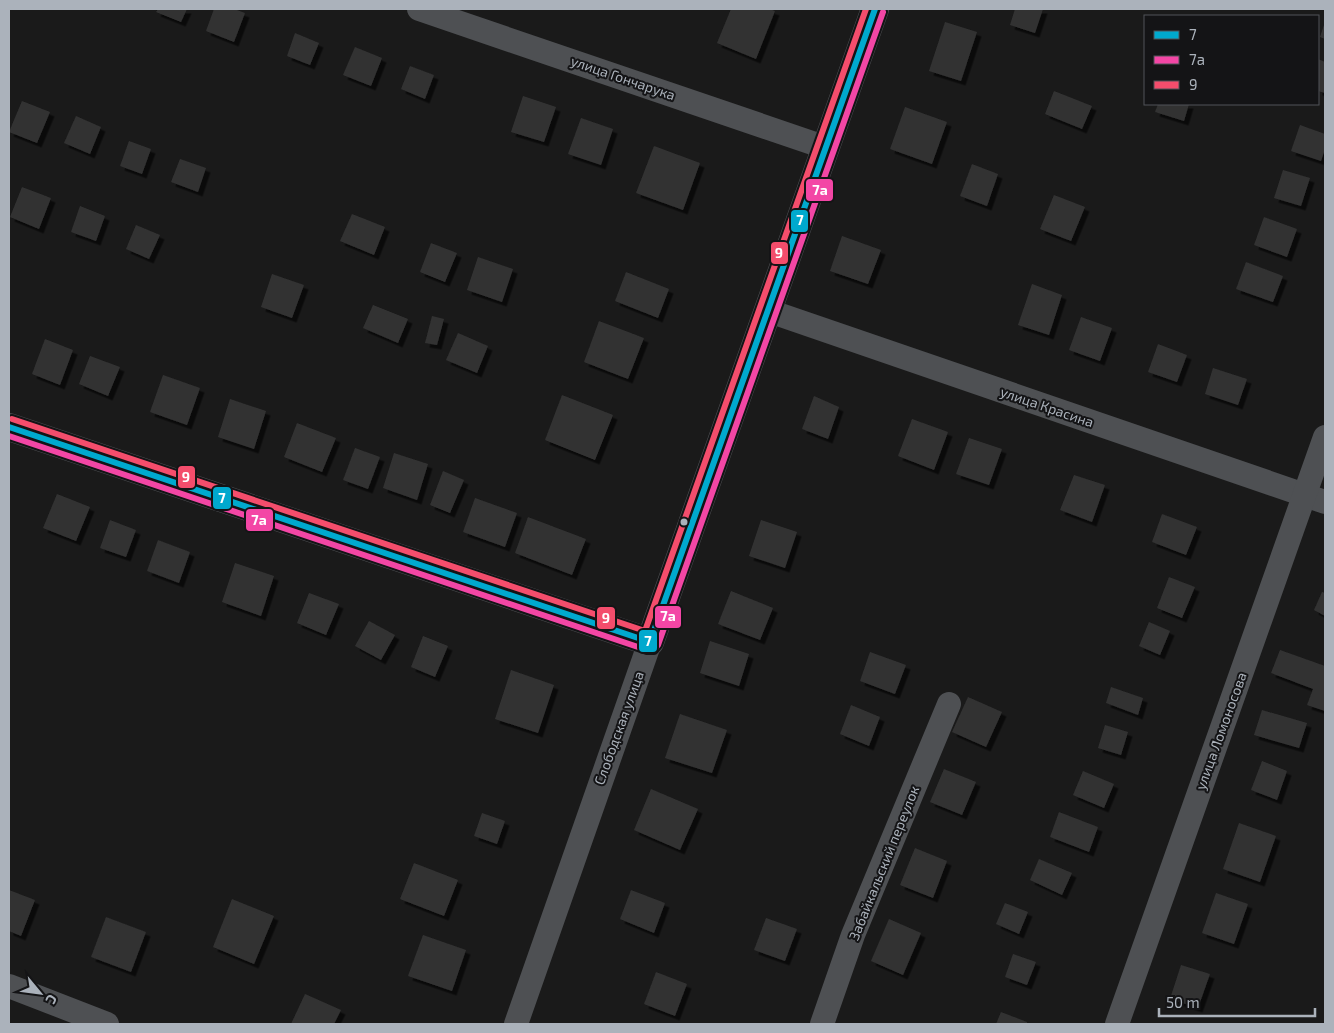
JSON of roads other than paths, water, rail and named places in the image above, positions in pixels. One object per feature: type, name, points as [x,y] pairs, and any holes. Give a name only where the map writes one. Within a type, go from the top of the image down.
[{"type":"street","name":"улица Гончарука","points":[[419,9],[827,148]]},
{"type":"street","name":"Слободская улица","points":[[516,1024],[875,9]]},
{"type":"street","name":"улица Красина","points":[[769,311],[1315,499]]},
{"type":"street","points":[[9,427],[650,642]]},
{"type":"street","name":"улица Ломоносова","points":[[1117,1024],[1315,499],[1325,437]]},
{"type":"street","name":"Забайкальский переулок","points":[[822,1024],[853,935],[949,704]]},
{"type":"street","points":[[9,986],[107,1024]]}]
